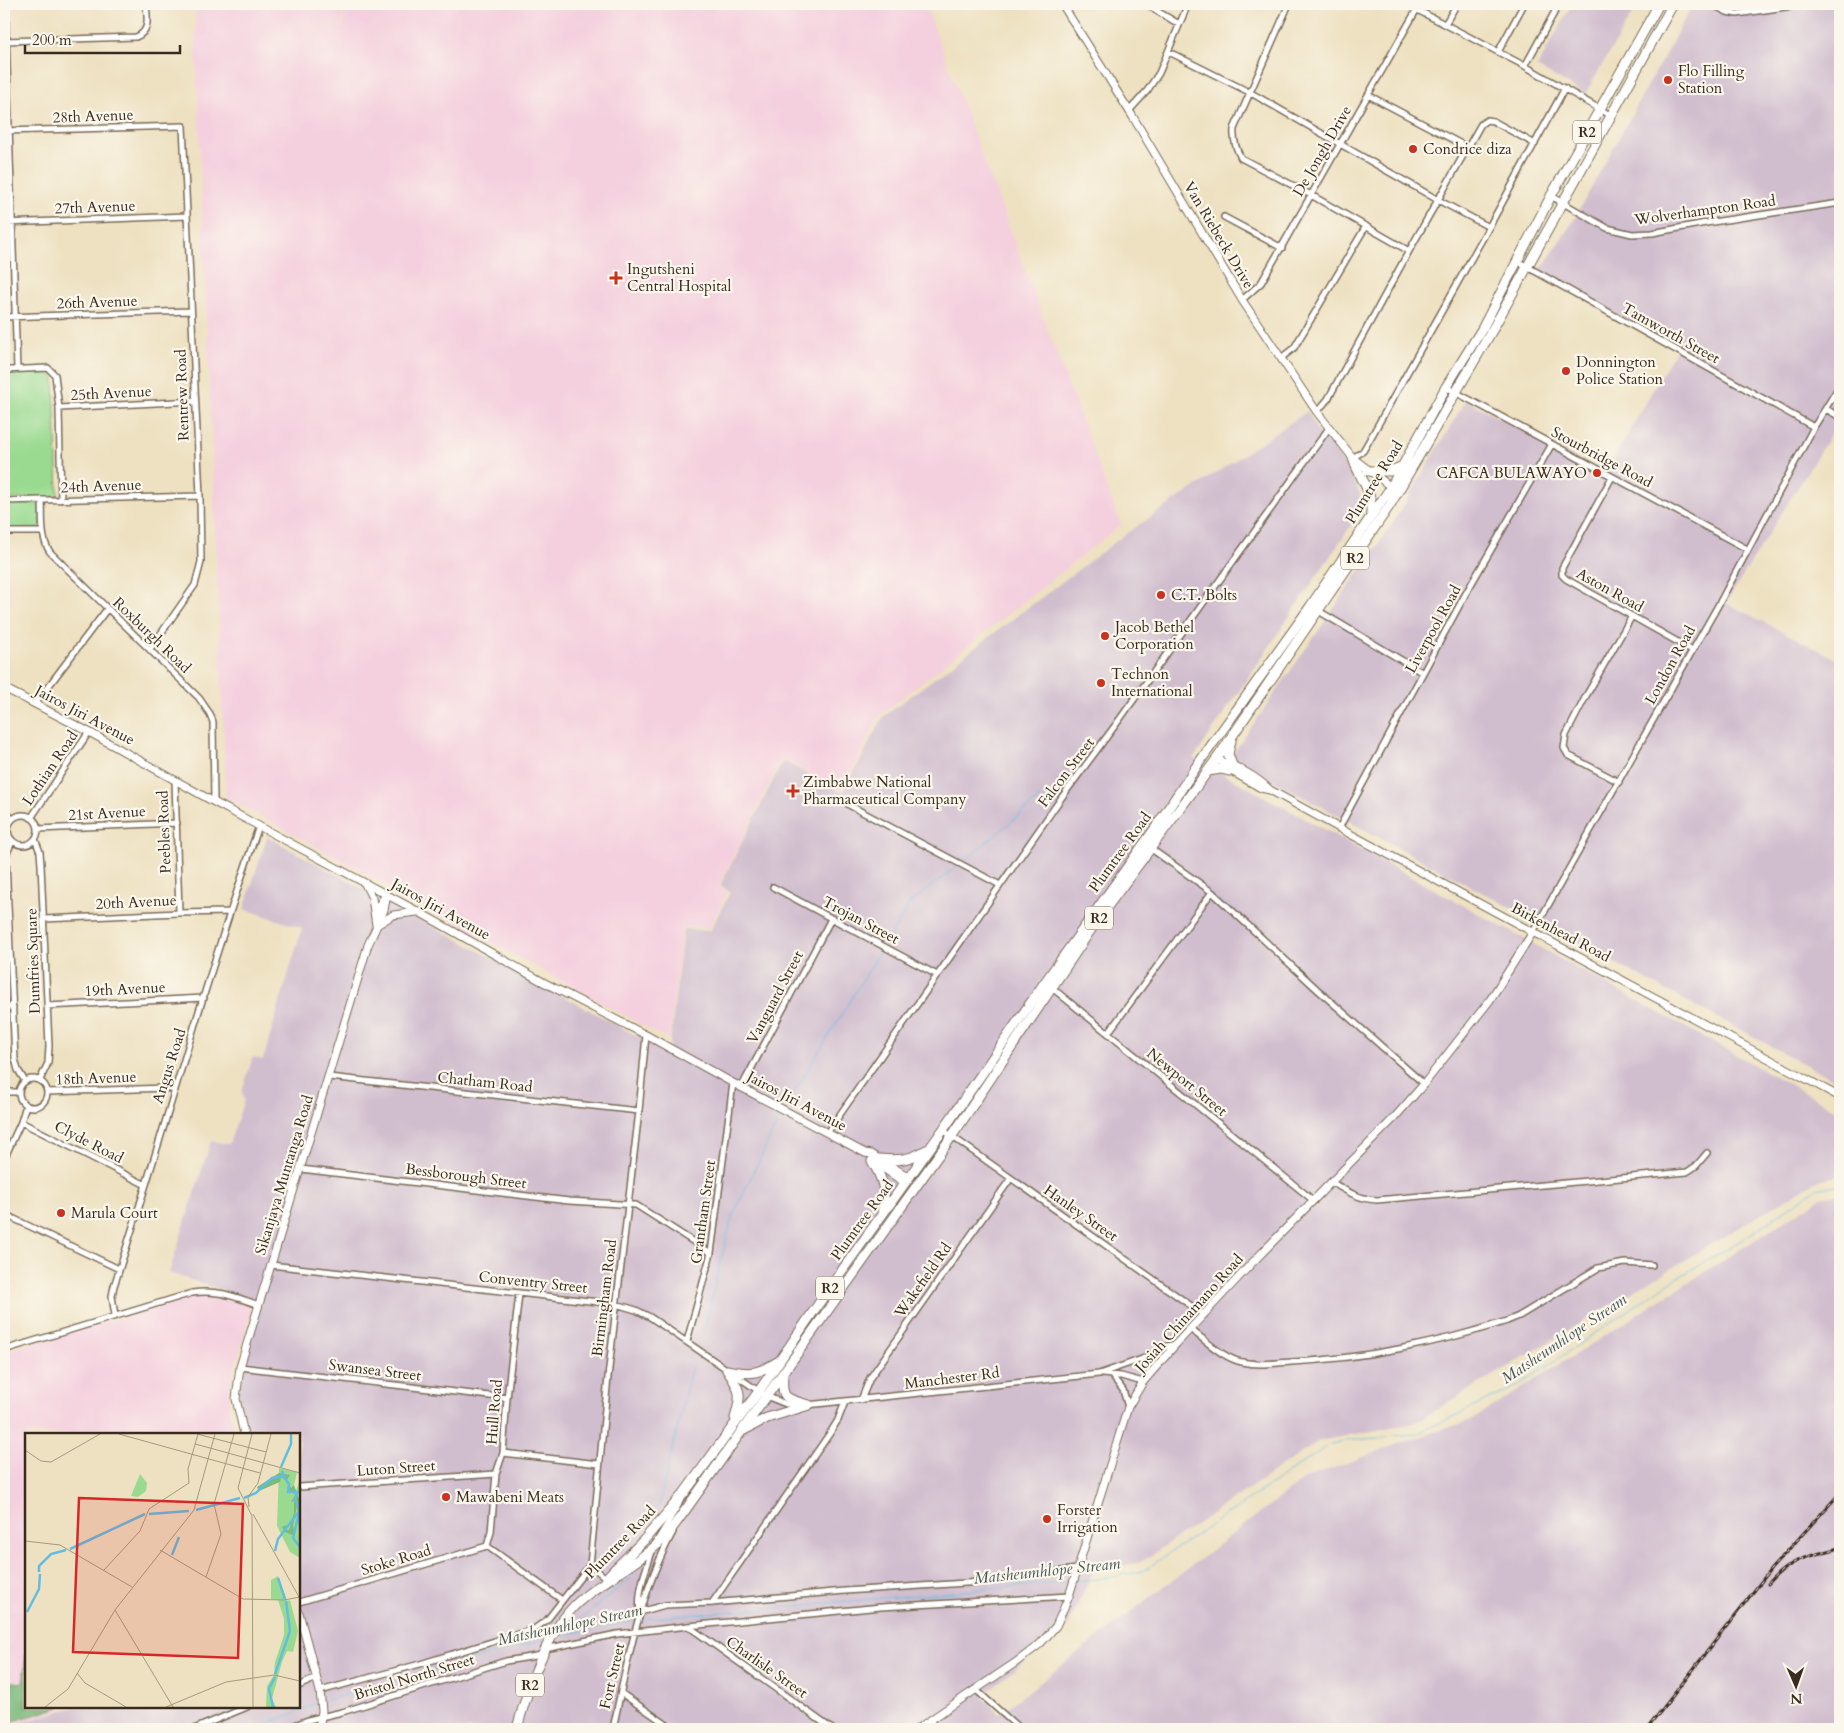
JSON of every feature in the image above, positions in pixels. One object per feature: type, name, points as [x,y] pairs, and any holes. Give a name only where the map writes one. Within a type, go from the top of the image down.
[{"type":"highway","name":"Plumtree Road","points":[[592,1591],[644,1540],[685,1492],[734,1424],[783,1374],[925,1174],[948,1133],[1048,984],[1147,846],[1208,771],[1231,738],[1391,487],[1446,387],[1482,329],[1551,196],[1660,4]]},
{"type":"highway","name":"Plumtree Road","points":[[1147,846],[1215,740],[1314,609],[1390,505],[1409,475],[1673,4]]},
{"type":"highway","points":[[1353,458],[1356,468],[1370,492],[1372,500],[1371,516]]},
{"type":"highway","points":[[1368,470],[1390,471],[1401,467]]},
{"type":"highway","points":[[1390,505],[1391,487],[1409,475]]},
{"type":"highway","points":[[1208,771],[1230,768],[1228,754],[1231,738]]},
{"type":"highway","points":[[1196,767],[1216,760],[1214,753],[1215,740]]},
{"type":"highway","name":"Plumtree Road","points":[[592,1591],[653,1548],[664,1538],[740,1433],[781,1360],[828,1290],[932,1146],[948,1133]]},
{"type":"highway","points":[[881,1218],[885,1202],[884,1184],[876,1160],[903,1160],[919,1155],[932,1146]]},
{"type":"highway","points":[[907,1198],[908,1181],[925,1174]]},
{"type":"highway","points":[[727,1370],[756,1373],[781,1360]]},
{"type":"highway","points":[[727,1370],[738,1385],[741,1396],[734,1424]]},
{"type":"highway","points":[[783,1374],[782,1391],[784,1396],[808,1406]]},
{"type":"highway","points":[[740,1433],[767,1418],[808,1406]]},
{"type":"highway","name":"R2","points":[[517,1729],[526,1697],[545,1649],[572,1608],[592,1591]]},
{"type":"street","points":[[5,4],[6,131],[13,223],[17,369]]},
{"type":"street","points":[[5,41],[136,37],[144,33],[147,26],[146,4]]},
{"type":"street","name":"Van Riebeck Drive","points":[[1062,4],[1242,300],[1317,412],[1353,458],[1391,487]]},
{"type":"street","points":[[1148,4],[1154,10],[1180,24]]},
{"type":"street","points":[[1129,112],[1148,91],[1159,73],[1188,4]]},
{"type":"street","points":[[1289,4],[1234,129],[1233,136],[1237,151],[1241,158],[1311,195],[1409,251]]},
{"type":"street","points":[[1406,4],[1525,66],[1610,115]]},
{"type":"street","points":[[1445,24],[1457,4]]},
{"type":"street","points":[[1498,52],[1524,4]]},
{"type":"street","points":[[1525,66],[1560,4]]},
{"type":"street","points":[[1711,4],[1737,14],[1806,4]]},
{"type":"street","name":"De Jongh Drive","points":[[1242,300],[1261,284],[1417,9]]},
{"type":"street","points":[[1169,52],[1251,93],[1438,200],[1490,227]]},
{"type":"street","points":[[1353,458],[1363,451],[1370,440],[1490,227],[1565,88]]},
{"type":"street","points":[[1368,95],[1467,147]]},
{"type":"street","points":[[1317,412],[1328,398],[1481,124],[1490,120],[1535,144]]},
{"type":"street","name":"28th Avenue","points":[[6,131],[183,126]]},
{"type":"street","name":"Rentrew Road","points":[[150,649],[195,585],[201,562],[200,496],[183,126]]},
{"type":"street","name":"Wolverhampton Road","points":[[1551,196],[1606,228],[1632,234],[1652,233],[1706,223],[1840,204]]},
{"type":"street","name":"27th Avenue","points":[[4,223],[187,216]]},
{"type":"street","points":[[1224,217],[1282,248]]},
{"type":"street","points":[[1281,358],[1294,348],[1366,226]]},
{"type":"street","name":"Tamworth Street","points":[[1516,261],[1814,427]]},
{"type":"street","name":"26th Avenue","points":[[4,317],[191,311]]},
{"type":"street","points":[[4,370],[48,368],[56,378],[59,408],[62,500]]},
{"type":"street","name":"London Road","points":[[1533,932],[1619,782],[1814,427],[1840,385]]},
{"type":"street","name":"Stourbridge Road","points":[[1446,387],[1747,549]]},
{"type":"street","name":"25th Avenue","points":[[59,408],[195,401]]},
{"type":"street","points":[[1826,409],[1840,417]]},
{"type":"street","name":"Falcon Street","points":[[827,1133],[1000,885],[1329,428]]},
{"type":"street","name":"Liverpool Road","points":[[1339,828],[1465,595],[1552,444]]},
{"type":"street","name":"Aston Road","points":[[1612,476],[1561,571],[1566,579],[1692,650]]},
{"type":"street","name":"24th Avenue","points":[[4,501],[200,496]]},
{"type":"street","name":"Roxburgh Road","points":[[42,500],[43,532],[50,552],[199,698],[210,714],[212,722],[214,802]]},
{"type":"street","points":[[4,501],[5,533],[43,532]]},
{"type":"street","points":[[35,704],[107,609]]},
{"type":"street","points":[[1314,609],[1423,673]]},
{"type":"street","points":[[1619,782],[1568,755],[1564,751],[1564,744],[1566,735],[1586,696],[1632,616]]},
{"type":"street","name":"Jairos Jiri Avenue","points":[[4,688],[89,732],[214,802],[419,912],[543,982],[646,1035],[741,1088],[865,1153],[871,1154],[876,1160]]},
{"type":"street","name":"Lothian Road","points":[[31,818],[89,732]]},
{"type":"street","name":"Birkenhead Road","points":[[1216,760],[1261,788],[1270,790],[1840,1097]]},
{"type":"street","name":"Peebles Road","points":[[175,780],[180,913]]},
{"type":"street","points":[[849,805],[1000,885]]},
{"type":"street","points":[[4,810],[12,819]]},
{"type":"street","points":[[22,815],[36,822],[38,829],[36,839],[29,845],[24,846],[12,842],[5,831],[12,819],[22,815]]},
{"type":"street","name":"21st Avenue","points":[[38,829],[177,822]]},
{"type":"street","name":"Angus Road","points":[[115,1316],[112,1296],[119,1269],[229,912],[259,826]]},
{"type":"street","name":"Dumfries Square","points":[[36,839],[40,852],[44,919],[48,1063],[40,1080]]},
{"type":"street","name":"Dumfries Square","points":[[12,842],[6,855],[6,919],[15,1060],[24,1081]]},
{"type":"street","points":[[1147,846],[1212,892],[1424,1084]]},
{"type":"street","points":[[363,882],[372,898],[376,925],[393,914],[419,912]]},
{"type":"street","name":"Trojan Street","points":[[773,887],[936,975]]},
{"type":"street","points":[[1108,1033],[1212,892]]},
{"type":"street","name":"Sikanjaya Muntanga Road","points":[[244,1433],[236,1399],[240,1367],[359,975],[376,925],[384,910],[387,895]]},
{"type":"street","name":"20th Avenue","points":[[44,919],[229,912]]},
{"type":"street","name":"Vanguard Street","points":[[741,1088],[831,919]]},
{"type":"street","name":"Josiah Chinamano Road","points":[[917,1729],[1015,1663],[1048,1636],[1060,1618],[1069,1596],[1128,1407],[1143,1382],[1252,1263],[1333,1183],[1424,1084],[1490,1000],[1533,932]]},
{"type":"street","name":"Newport Street","points":[[1048,984],[1314,1201]]},
{"type":"street","name":"19th Avenue","points":[[47,1006],[204,998]]},
{"type":"street","points":[[4,1007],[13,1007]]},
{"type":"street","name":"Birmingham Road","points":[[590,1565],[599,1464],[646,1035]]},
{"type":"street","name":"Chatham Road","points":[[328,1077],[639,1112]]},
{"type":"street","points":[[32,1078],[40,1080],[45,1085],[47,1092],[42,1104],[34,1107],[26,1105],[20,1099],[19,1092],[24,1081],[32,1078]]},
{"type":"street","name":"Grantham Street","points":[[687,1342],[711,1253],[733,1083]]},
{"type":"street","name":"18th Avenue","points":[[47,1092],[166,1088],[175,1090]]},
{"type":"street","points":[[4,1092],[19,1092]]},
{"type":"street","points":[[4,1159],[21,1122],[26,1105]]},
{"type":"street","name":"Clyde Road","points":[[21,1122],[146,1185]]},
{"type":"street","name":"Hanley Street","points":[[948,1133],[1204,1315]]},
{"type":"street","points":[[1333,1183],[1354,1196],[1377,1200],[1687,1172],[1696,1166],[1707,1153]]},
{"type":"street","points":[[876,1160],[904,1174],[908,1181]]},
{"type":"street","name":"Bessborough Street","points":[[301,1169],[569,1201],[628,1204]]},
{"type":"street","name":"Wakefield Rd","points":[[861,1400],[870,1378],[1011,1178]]},
{"type":"street","points":[[628,1204],[644,1209],[711,1253]]},
{"type":"street","points":[[4,1214],[119,1269]]},
{"type":"street","points":[[1191,1330],[1229,1358],[1242,1362],[1256,1364],[1354,1356],[1432,1341],[1507,1321],[1519,1316],[1598,1268],[1625,1263],[1652,1265]]},
{"type":"street","name":"Conventry Street","points":[[271,1265],[616,1304],[636,1310],[763,1393],[786,1404],[808,1406]]},
{"type":"street","points":[[4,1350],[183,1295],[209,1291],[221,1292],[259,1305]]},
{"type":"street","name":"Hull Road","points":[[487,1546],[491,1532],[496,1474],[503,1453],[507,1398],[519,1294]]},
{"type":"street","points":[[1099,1374],[1142,1359],[1167,1346],[1176,1344]]},
{"type":"street","name":"Swansea Street","points":[[240,1367],[507,1398]]},
{"type":"street","points":[[1099,1374],[1143,1382]]},
{"type":"street","name":"Manchester Rd","points":[[808,1406],[1099,1374]]},
{"type":"street","points":[[1112,1376],[1123,1390],[1128,1407]]},
{"type":"street","points":[[712,1603],[830,1433],[838,1420],[845,1402]]},
{"type":"street","points":[[503,1453],[599,1464]]},
{"type":"street","name":"Luton Street","points":[[300,1487],[496,1474]]},
{"type":"street","points":[[639,1613],[641,1593],[653,1548],[685,1492]]},
{"type":"street","points":[[639,1613],[664,1550],[684,1512]]},
{"type":"street","points":[[487,1546],[562,1600]]},
{"type":"street","name":"Stoke Road","points":[[300,1602],[487,1546]]},
{"type":"street","points":[[321,1693],[528,1632],[547,1620],[590,1565],[606,1578]]},
{"type":"street","points":[[639,1613],[664,1605],[981,1582],[1077,1570]]},
{"type":"street","name":"Bristol North Street","points":[[284,1729],[322,1714],[342,1712],[545,1649],[636,1630],[881,1607],[1069,1596]]},
{"type":"street","name":"Fort Street","points":[[613,1729],[639,1613]]},
{"type":"street","points":[[300,1616],[321,1693],[322,1714],[319,1729]]},
{"type":"street","name":"Charlisle Street","points":[[688,1626],[832,1729]]},
{"type":"street","points":[[300,1686],[316,1678]]},
{"type":"street","points":[[975,1689],[1020,1729]]},
{"type":"street","points":[[621,1693],[673,1729]]},
{"type":"street","points":[[194,1729],[245,1708]]},
{"type":"street","points":[[931,1720],[936,1729]]},
{"type":"shaded area","points":[[195,4],[342,4],[342,26],[196,31]]},
{"type":"shaded area","name":"Ingutsheni Central Hospital","points":[[343,4],[925,4],[1121,525],[880,715],[842,791],[782,759],[718,887],[727,893],[709,928],[682,927],[669,1040],[226,797],[195,31],[344,27]]},
{"type":"shaded area","points":[[1572,4],[1638,4],[1585,94],[1537,67]]},
{"type":"shaded area","points":[[1693,4],[1840,4],[1840,419],[1726,603],[1840,661],[1840,1083],[1230,758],[1395,520],[1466,400],[1605,474],[1677,348],[1540,271],[1573,221]]},
{"type":"shaded area","points":[[1308,411],[1317,431],[1331,445],[1350,473],[1360,494],[1362,509],[1194,758],[1840,1112],[1840,1175],[1815,1182],[1414,1423],[1319,1441],[1141,1562],[1093,1572],[1067,1628],[990,1689],[983,1698],[999,1714],[1304,1479],[1398,1444],[1472,1420],[1821,1198],[1840,1193],[1840,1729],[18,1729],[20,1723],[71,1708],[300,1708],[300,1433],[246,1433],[238,1399],[243,1365],[262,1303],[169,1273],[211,1141],[229,1144],[244,1100],[242,1091],[253,1057],[263,1060],[302,928],[244,909],[267,837],[669,1053],[683,929],[710,931],[730,892],[720,886],[783,761],[843,793],[883,717],[1127,533]]},
{"type":"shaded area","points":[[208,1293],[220,1295],[249,1306],[251,1312],[231,1382],[229,1408],[235,1433],[25,1433],[25,1708],[67,1708],[4,1727],[4,1352],[192,1295]]},
{"type":"green space","points":[[48,372],[54,378],[58,495],[56,498],[4,499],[4,373]]},
{"type":"green space","points":[[8,503],[40,503],[40,529],[8,530]]},
{"type":"green space","points":[[25,1664],[25,1708],[57,1708],[4,1724],[4,1681],[23,1683]]},
{"type":"waterway","points":[[965,860],[1040,798]]},
{"type":"waterway","points":[[886,943],[910,903],[956,867]]},
{"type":"waterway","points":[[788,1102],[880,952]]},
{"type":"waterway","points":[[703,1333],[732,1217],[779,1119]]},
{"type":"waterway","name":"Matsheumhlope Stream","points":[[1077,1581],[1143,1571],[1331,1444],[1416,1434],[1518,1386],[1667,1284],[1743,1239],[1816,1189],[1840,1184]]},
{"type":"waterway","points":[[645,1526],[659,1506],[692,1366]]},
{"type":"waterway","points":[[575,1632],[579,1621],[631,1578]]},
{"type":"waterway","name":"Matsheumhlope Stream","points":[[641,1619],[1070,1582]]},
{"type":"waterway","name":"Matsheumhlope Stream","points":[[558,1636],[637,1620]]},
{"type":"waterway","name":"Matsheumhlope Stream","points":[[324,1701],[546,1639]]},
{"type":"waterway","name":"Matsheumhlope Stream","points":[[254,1729],[318,1703]]},
{"type":"railway","points":[[1647,1729],[1771,1569],[1840,1493]]},
{"type":"railway","points":[[1768,1584],[1792,1563],[1840,1548]]},
{"type":"place","name":"Flo Filling Station","points":[[1668,80]]},
{"type":"place","name":"Condrice diza","points":[[1413,149]]},
{"type":"place","name":"Ingutsheni Central Hospital","points":[[616,278]]},
{"type":"place","name":"Donnington Police Station","points":[[1566,371]]},
{"type":"place","name":"CAFCA BULAWAYO","points":[[1597,473]]},
{"type":"place","name":"C.T. Bolts","points":[[1161,595]]},
{"type":"place","name":"Jacob Bethel Corporation","points":[[1105,636]]},
{"type":"place","name":"Technon International","points":[[1101,683]]},
{"type":"place","name":"Zimbabwe National Pharmaceutical Company","points":[[793,791]]},
{"type":"place","name":"Marula Court","points":[[61,1213]]},
{"type":"place","name":"Mawabeni Meats","points":[[446,1497]]},
{"type":"place","name":"Forster Irrigation","points":[[1047,1519]]}]
